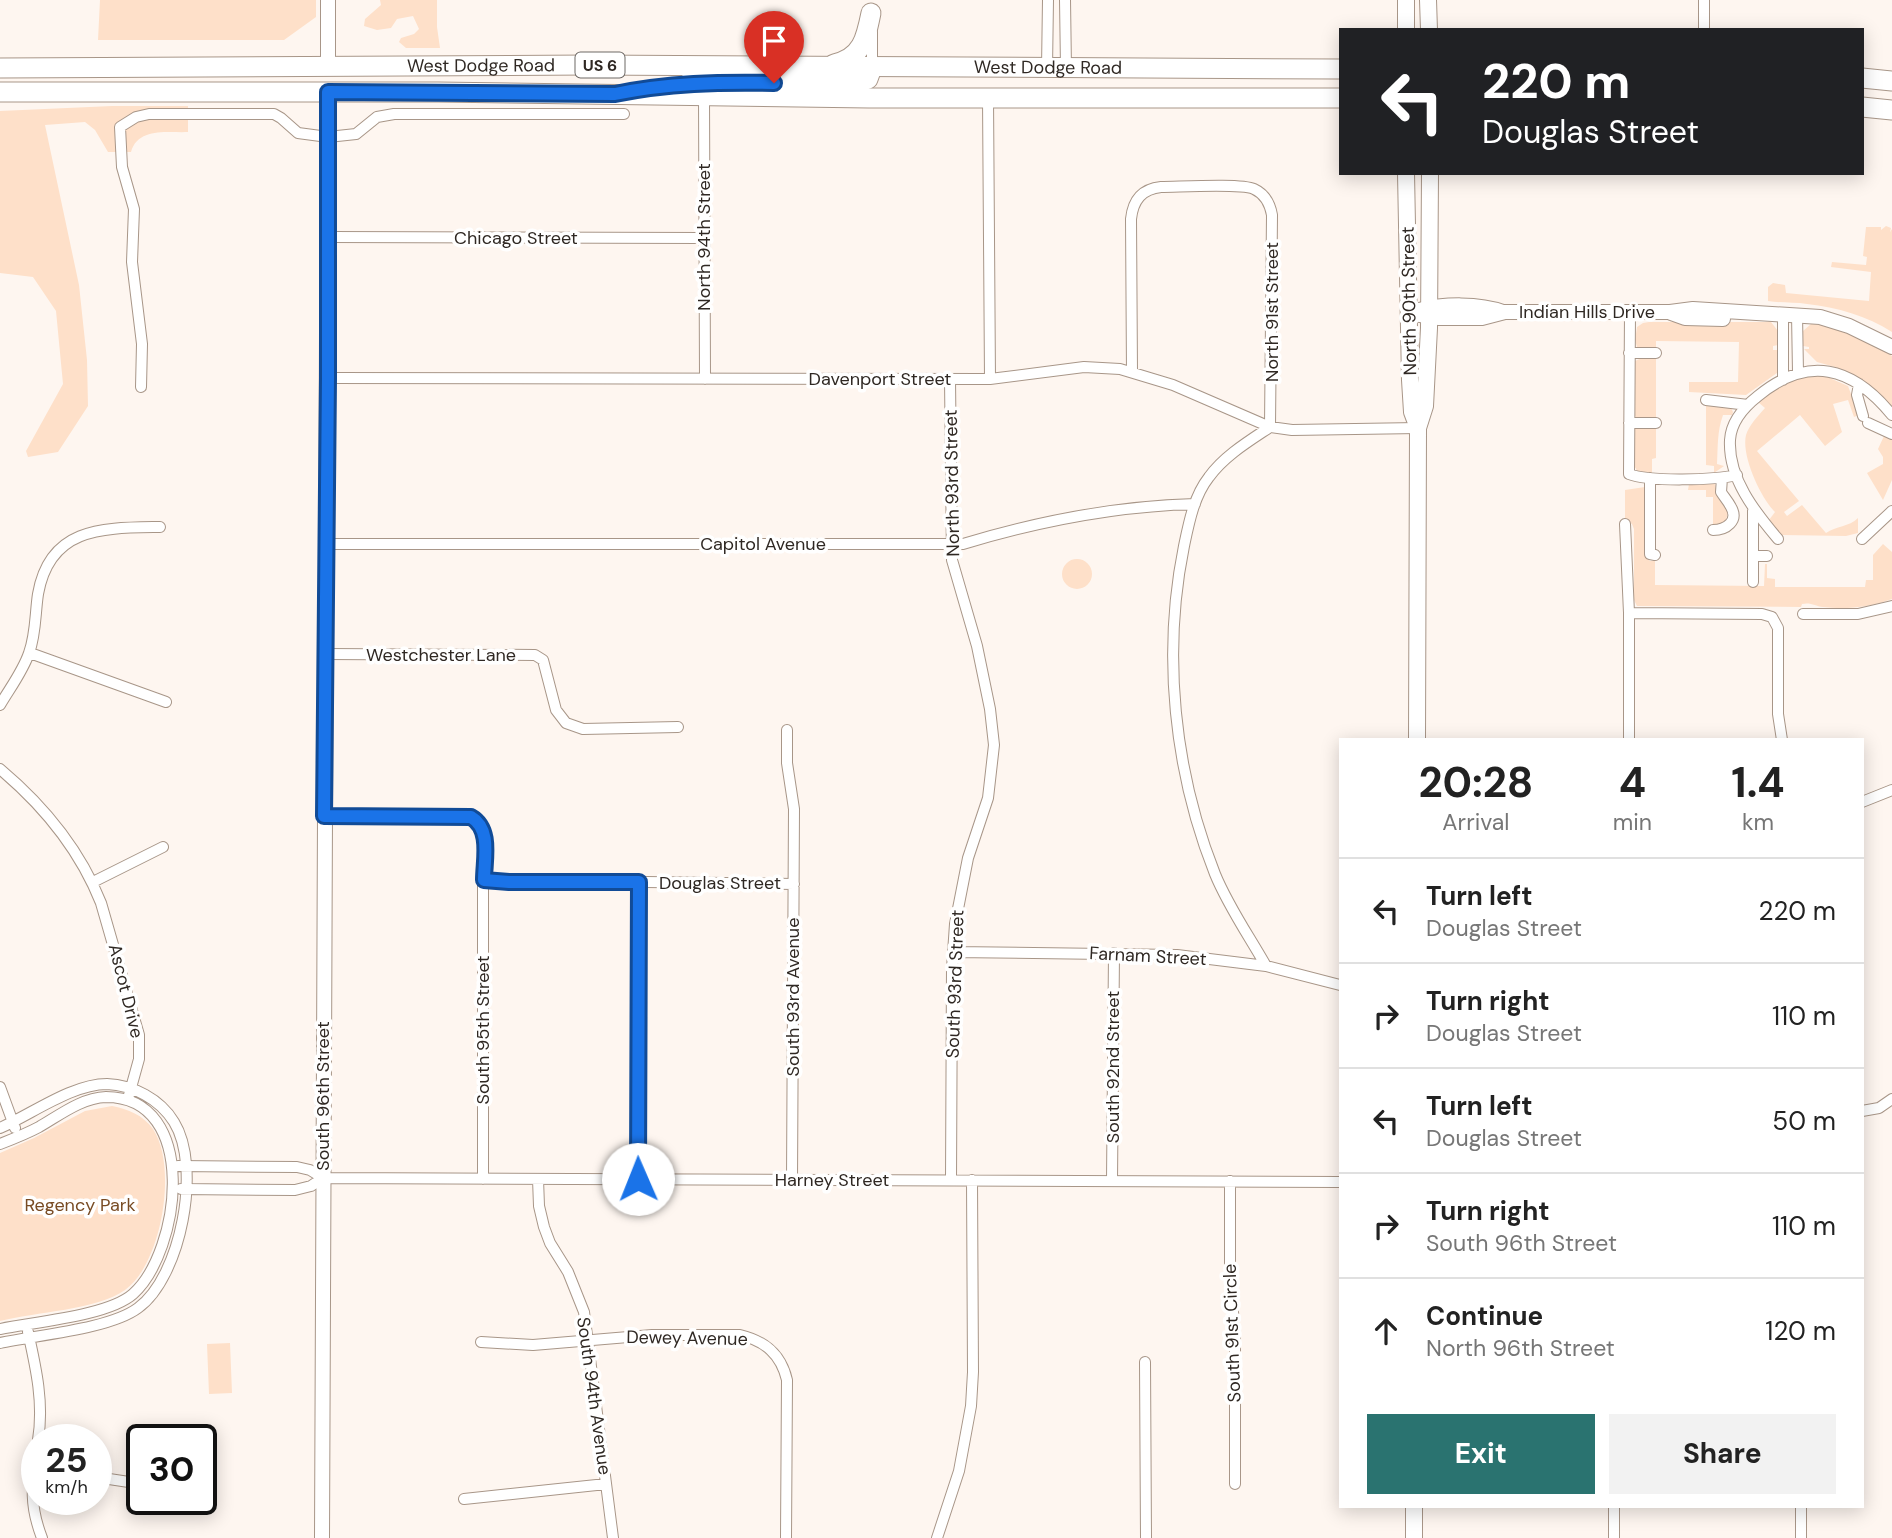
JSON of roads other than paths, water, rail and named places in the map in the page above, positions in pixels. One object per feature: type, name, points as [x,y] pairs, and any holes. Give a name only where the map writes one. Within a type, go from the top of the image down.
[{"type":"highway","points":[[809,67],[854,57],[863,44],[872,6]]},
{"type":"highway","points":[[0,60],[54,67]]},
{"type":"highway","name":"West Dodge Road","points":[[0,68],[328,65],[1339,69]]},
{"type":"highway","points":[[615,94],[699,82],[857,83],[868,79],[872,68]]},
{"type":"highway","points":[[1864,78],[1892,81]]},
{"type":"highway","name":"West Dodge Road","points":[[0,92],[1339,98]]},
{"type":"highway","points":[[0,101],[54,92]]},
{"type":"highway","points":[[1864,107],[1892,110]]},
{"type":"main road","points":[[1406,0],[1406,28]]},
{"type":"main road","points":[[1428,0],[1429,28]]},
{"type":"main road","name":"North 90th Street","points":[[1406,175],[1412,408],[1418,428],[1417,738]]},
{"type":"main road","name":"North 90th Street","points":[[1418,428],[1425,406],[1430,175]]},
{"type":"main road","points":[[1414,1508],[1414,1538]]},
{"type":"street","points":[[328,0],[328,65]]},
{"type":"street","points":[[1048,0],[1056,68]]},
{"type":"street","points":[[1056,68],[1065,0]]},
{"type":"street","points":[[1704,0],[1704,28]]},
{"type":"street","points":[[872,6],[872,68]]},
{"type":"street","name":"South 96th Street","points":[[322,1538],[328,92]]},
{"type":"street","name":"North 94th Street","points":[[704,96],[705,379]]},
{"type":"street","points":[[988,98],[990,379]]},
{"type":"street","points":[[141,387],[142,344],[132,262],[134,209],[122,167],[120,127],[136,117],[149,114],[267,114],[278,116],[298,133],[328,137],[356,134],[377,117],[394,114],[624,114]]},
{"type":"street","name":"North 91st Street","points":[[1132,372],[1131,214],[1135,202],[1145,191],[1161,187],[1247,187],[1256,190],[1266,198],[1271,208],[1272,221],[1270,427]]},
{"type":"street","name":"Chicago Street","points":[[328,237],[704,238]]},
{"type":"street","name":"Indian Hills Drive","points":[[1408,313],[1482,318],[1505,312],[1670,312],[1685,318],[1716,319],[1790,314],[1842,323],[1892,348]]},
{"type":"street","points":[[1630,312],[1629,474],[1650,478],[1722,478],[1737,475]]},
{"type":"street","points":[[1790,314],[1798,373]]},
{"type":"street","points":[[1783,380],[1790,314]]},
{"type":"street","points":[[1629,353],[1656,353]]},
{"type":"street","name":"Davenport Street","points":[[328,378],[990,379],[1084,368],[1119,369],[1173,385],[1270,427],[1292,430],[1418,428]]},
{"type":"street","points":[[1778,540],[1753,508],[1737,475],[1731,450],[1731,434],[1737,419],[1748,405],[1783,380],[1798,373],[1824,370],[1858,384],[1892,415]]},
{"type":"street","name":"North 93rd Street","points":[[950,379],[952,560],[968,609],[990,709]]},
{"type":"street","points":[[1858,384],[1857,394],[1866,419],[1892,434]]},
{"type":"street","points":[[1706,400],[1748,405]]},
{"type":"street","points":[[1629,423],[1656,423]]},
{"type":"street","points":[[1266,966],[1229,904],[1206,850],[1186,778],[1176,711],[1173,656],[1177,591],[1188,523],[1201,489],[1217,467],[1270,427]]},
{"type":"street","points":[[1650,478],[1650,554],[1655,555]]},
{"type":"street","points":[[1682,478],[1682,490]]},
{"type":"street","points":[[1713,530],[1726,528],[1733,517],[1733,510],[1721,492],[1722,478]]},
{"type":"street","name":"Capitol Avenue","points":[[326,544],[951,545],[1056,519],[1195,504]]},
{"type":"street","points":[[1753,508],[1753,582]]},
{"type":"street","points":[[1862,540],[1884,525],[1892,511]]},
{"type":"street","points":[[1626,524],[1629,738]]},
{"type":"street","points":[[0,705],[30,653],[42,579],[49,563],[64,545],[96,530],[160,527]]},
{"type":"street","points":[[1753,556],[1767,556]]},
{"type":"street","points":[[1803,614],[1857,614],[1892,606]]},
{"type":"street","points":[[1629,613],[1767,615],[1776,622],[1778,714],[1782,738]]},
{"type":"street","points":[[30,653],[166,702]]},
{"type":"street","name":"Westchester Lane","points":[[325,654],[535,655],[543,660],[556,710],[566,723],[583,729],[678,727]]},
{"type":"street","name":"South 93rd Street","points":[[951,1180],[953,952],[960,892],[988,798],[993,736],[990,709]]},
{"type":"street","name":"South 93rd Avenue","points":[[787,730],[787,763],[794,809],[792,1180]]},
{"type":"street","name":"Ascot Drive","points":[[0,769],[50,818],[93,882],[108,924],[139,1035],[139,1059],[127,1101]]},
{"type":"street","points":[[1864,801],[1892,790]]},
{"type":"street","points":[[324,816],[471,817],[480,823],[484,834],[484,880]]},
{"type":"street","points":[[93,882],[163,847]]},
{"type":"street","name":"Douglas Street","points":[[484,880],[794,884]]},
{"type":"street","name":"South 95th Street","points":[[483,1179],[484,880]]},
{"type":"street","points":[[638,1179],[639,882]]},
{"type":"street","name":"Farnam Street","points":[[953,952],[1177,955],[1266,966],[1339,985]]},
{"type":"street","name":"South 92nd Street","points":[[1112,1181],[1114,953]]},
{"type":"street","points":[[0,1128],[83,1088],[108,1084],[132,1088],[154,1100],[174,1122],[183,1147],[185,1166],[183,1220],[177,1246],[162,1281],[139,1307],[124,1316],[101,1323],[0,1343]]},
{"type":"street","points":[[0,1087],[18,1137]]},
{"type":"street","points":[[0,1144],[87,1101],[107,1097],[127,1101],[146,1111],[163,1129],[172,1166],[169,1218],[160,1251],[150,1274],[131,1296],[119,1304],[98,1310],[0,1329]]},
{"type":"street","points":[[1864,1111],[1879,1108],[1892,1099]]},
{"type":"street","points":[[171,1189],[295,1190],[311,1186],[323,1178],[310,1170],[297,1167],[172,1166]]},
{"type":"street","name":"Harney Street","points":[[323,1178],[1339,1182]]},
{"type":"street","name":"South 94th Avenue","points":[[538,1179],[539,1206],[544,1227],[584,1311],[613,1538]]},
{"type":"street","points":[[937,1538],[959,1471],[971,1406],[972,1180]]},
{"type":"street","name":"South 91st Circle","points":[[1230,1181],[1235,1484]]},
{"type":"street","points":[[27,1324],[39,1388],[40,1424]]},
{"type":"street","name":"Dewey Avenue","points":[[481,1342],[533,1345],[652,1335],[740,1335],[758,1340],[778,1358],[785,1371],[786,1538]]},
{"type":"street","points":[[1145,1362],[1146,1538]]},
{"type":"street","points":[[464,1500],[606,1484]]},
{"type":"street","points":[[1614,1508],[1614,1538]]},
{"type":"street","points":[[1801,1508],[1801,1538]]},
{"type":"street","points":[[34,1515],[42,1538]]},
{"type":"park label","name":"Regency Park","points":[[80,1205]]}]
